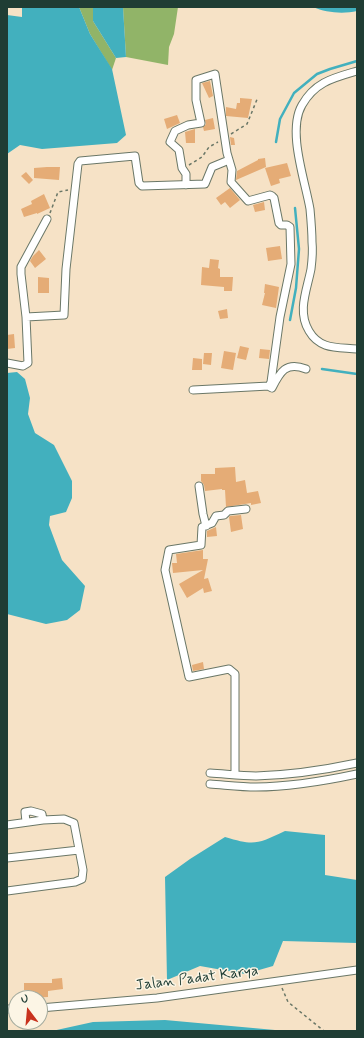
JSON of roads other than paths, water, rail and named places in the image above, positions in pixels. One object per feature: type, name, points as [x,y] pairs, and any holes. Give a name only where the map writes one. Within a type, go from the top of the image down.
[{"type":"street","points":[[357,71],[327,80],[313,91],[302,105],[297,119],[296,141],[310,210],[312,244],[311,269],[303,302],[304,317],[309,331],[318,343],[326,346],[357,349]]},
{"type":"street","points":[[186,184],[186,174],[182,168],[179,150],[170,142],[175,131],[188,125],[201,123],[196,100],[196,80],[215,74],[227,153],[232,170],[231,182],[247,201],[272,196],[274,198],[278,223],[290,227],[291,264],[280,317],[271,382],[268,386]]},
{"type":"street","points":[[26,317],[64,315],[66,269],[78,164],[80,161],[135,156],[139,183],[142,186],[205,184],[212,167],[229,160]]},
{"type":"street","points":[[7,363],[22,366],[28,363],[26,317],[21,267],[47,219]]},
{"type":"street","points":[[193,390],[268,386],[272,388],[279,374],[286,368],[298,366],[306,369]]},
{"type":"street","points":[[199,486],[206,526]]},
{"type":"street","points":[[235,775],[235,674],[229,669],[189,677],[164,570],[169,550],[202,545],[202,527],[212,523],[216,516],[224,515],[228,510],[246,509]]},
{"type":"street","points":[[210,773],[256,776],[292,774],[330,769],[357,763]]},
{"type":"street","points":[[210,784],[256,787],[293,785],[357,774]]},
{"type":"street","points":[[7,825],[43,820],[64,819],[74,823],[83,870],[82,879],[75,882],[7,891]]},
{"type":"street","points":[[7,858],[79,850]]},
{"type":"street","name":"Jalan Padat Karya","points":[[48,1007],[157,998],[280,982],[357,970]]},
{"type":"water","points":[[22,7],[79,7],[90,34],[112,69],[126,135],[117,143],[42,149],[20,145],[7,154],[7,15],[22,17]]},
{"type":"water","points":[[93,7],[123,7],[126,57],[116,58],[93,21]]},
{"type":"water","points":[[313,7],[357,7],[357,11],[324,11]]},
{"type":"water","points":[[17,372],[25,379],[30,398],[28,414],[35,433],[54,445],[72,481],[72,498],[66,512],[50,516],[49,525],[62,560],[85,586],[80,610],[67,620],[46,624],[7,614],[7,373]]},
{"type":"water","points":[[285,831],[325,835],[325,875],[357,880],[357,943],[283,941],[273,966],[245,974],[200,966],[167,980],[165,877],[225,837],[243,842],[256,842],[268,839]]},
{"type":"water","points":[[165,1020],[286,1031],[52,1031],[93,1022]]},
{"type":"waterway","points":[[276,142],[280,119],[294,93],[317,74],[357,61]]},
{"type":"waterway","points":[[290,320],[296,288],[299,249],[295,208]]},
{"type":"waterway","points":[[322,369],[357,374]]}]
